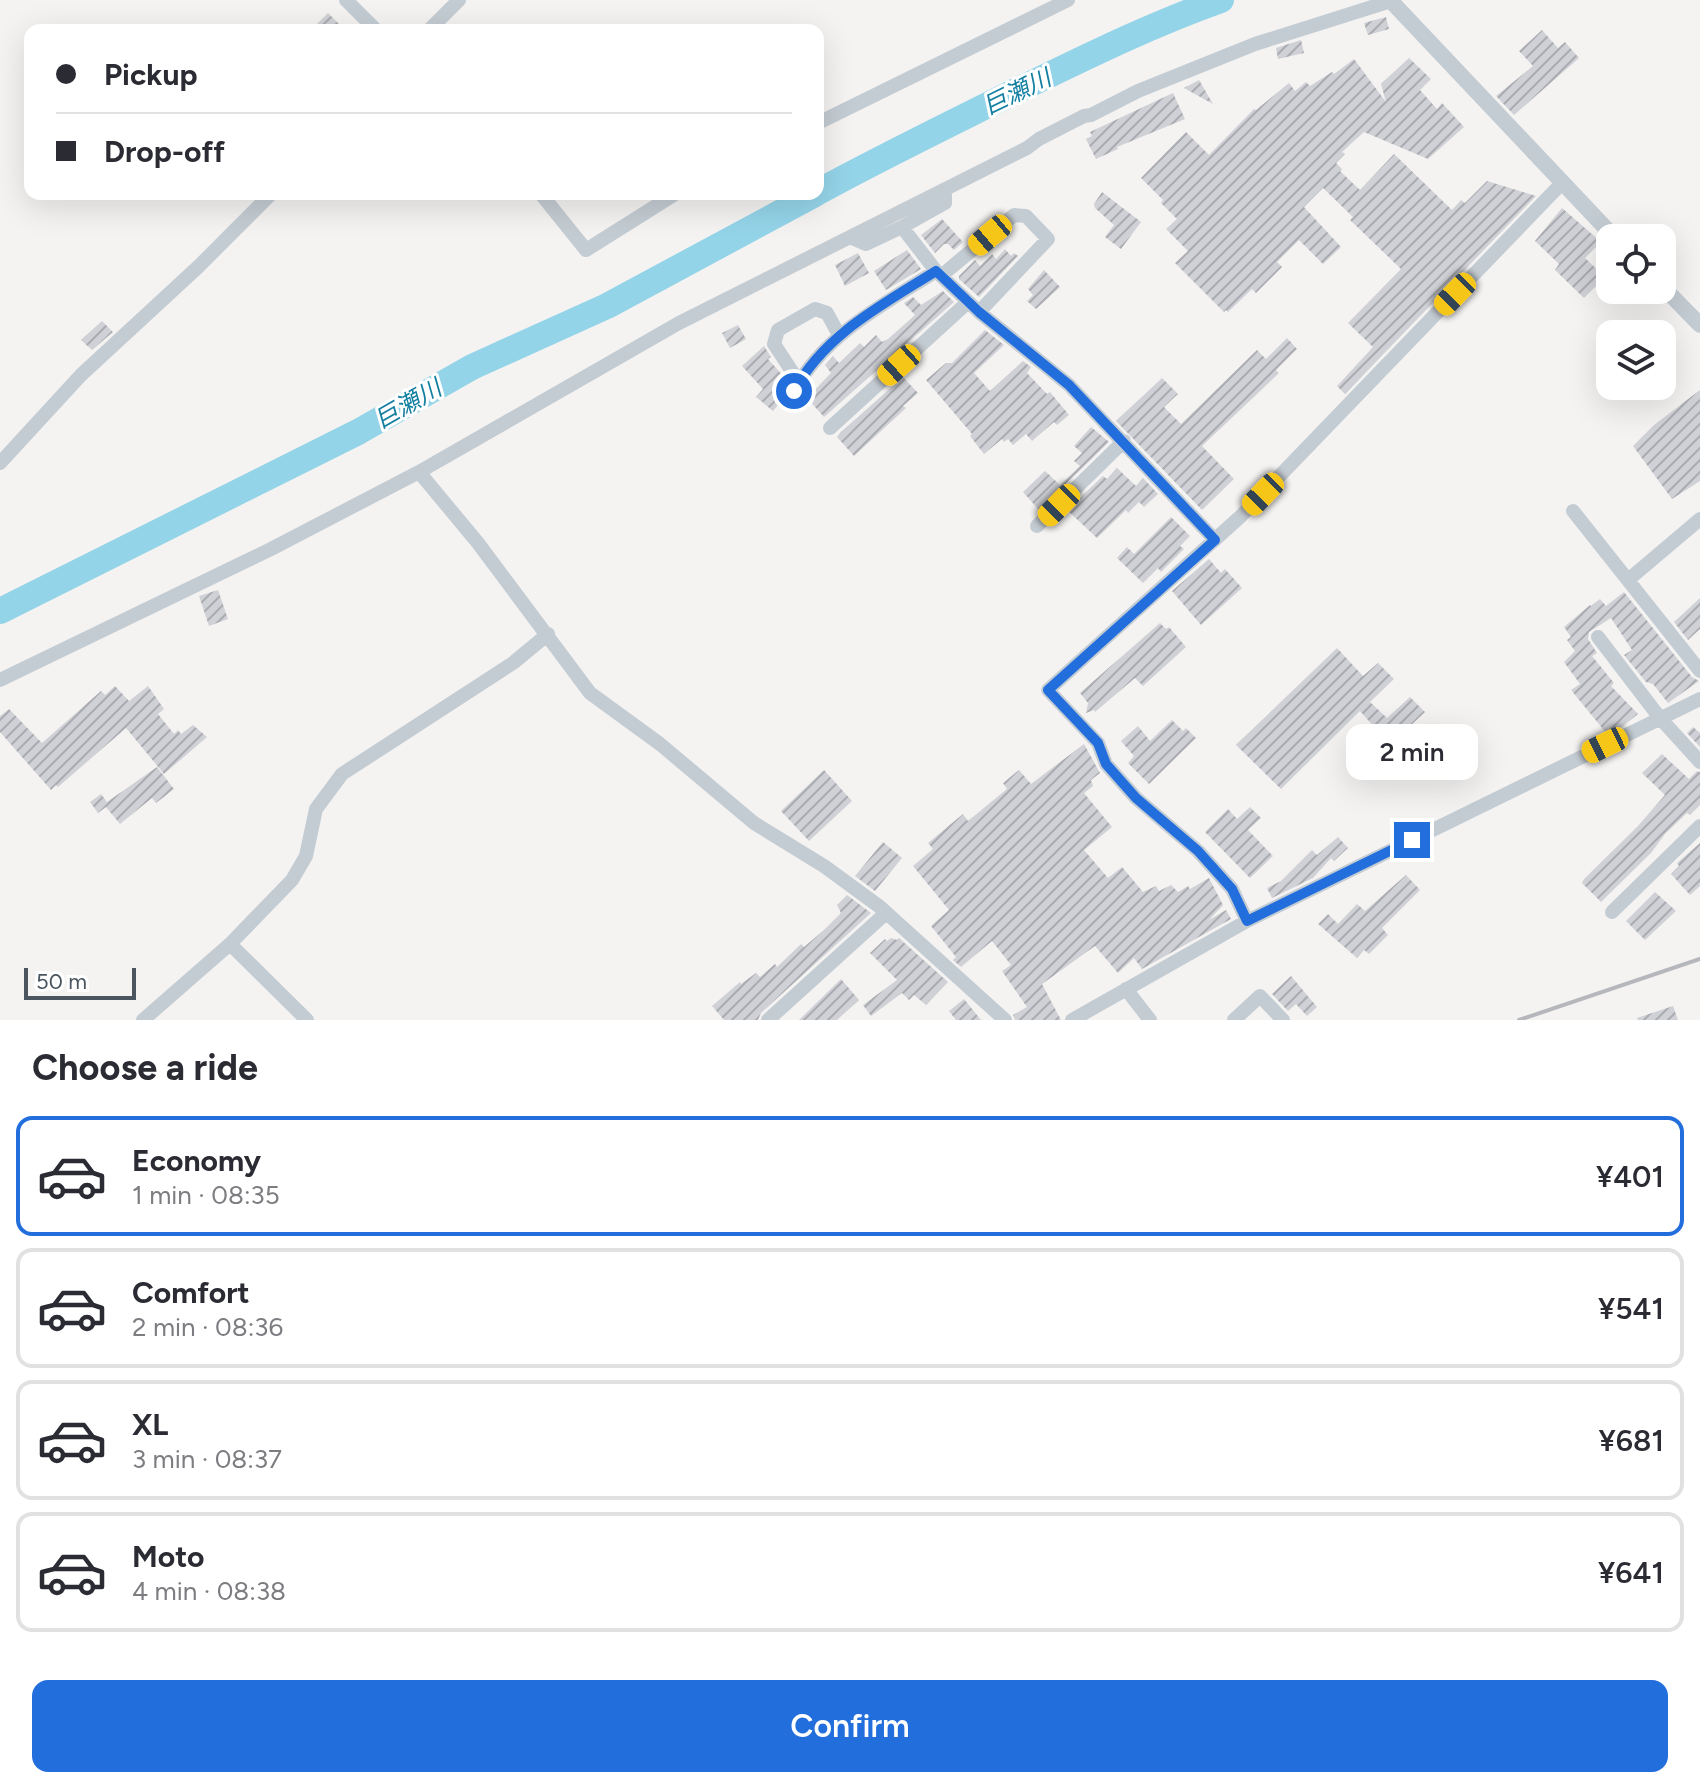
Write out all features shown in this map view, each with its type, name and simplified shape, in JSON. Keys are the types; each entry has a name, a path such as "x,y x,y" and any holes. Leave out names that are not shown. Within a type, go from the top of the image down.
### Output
{"street":[{"path":"346,0 370,24"},
{"path":"435,24 459,0"},
{"path":"824,120 1068,0"},
{"path":"0,680 271,549 419,472 517,413 679,323 813,258 1039,139 1138,91 1255,44 1392,0 1602,224"},
{"path":"1247,921 1232,889 1198,851 1136,798 1106,764 1098,743 1048,690 1241,516 1562,183"},
{"path":"850,237 866,244 902,227 945,203 945,190"},
{"path":"0,463 81,375 265,200"},
{"path":"546,200 586,250 665,200"},
{"path":"830,428 974,307 1048,239 1026,216 1014,215 939,274 839,335 797,386 774,344 778,330 815,309 827,313 839,335"},
{"path":"902,227 939,274 1069,385 1215,540"},
{"path":"1676,300 1700,325"},
{"path":"1037,526 1124,441"},
{"path":"419,472 548,634 590,693 660,744 754,823 824,866 886,913 1005,1020"},
{"path":"1573,511 1700,671"},
{"path":"1628,580 1700,519"},
{"path":"143,1020 230,944 292,880 306,856 316,809 342,774 513,663 548,634"},
{"path":"1598,637 1660,718 1700,762"},
{"path":"1072,1020 1247,921 1700,699"},
{"path":"1612,912 1700,826"},
{"path":"768,1020 886,913"},
{"path":"230,944 307,1020"},
{"path":"1126,989 1150,1020"},
{"path":"1234,1020 1260,996 1283,1020"}],"building":[{"path":"328,13 339,24 317,24"},
{"path":"1386,17 1389,29 1368,35 1364,23"},
{"path":"1542,30 1558,48 1565,42 1579,58 1514,115 1496,96 1533,66 1519,51"},
{"path":"1301,40 1304,53 1278,59 1276,48"},
{"path":"1409,58 1431,79 1420,90 1437,109 1442,103 1464,127 1428,159 1364,132 1342,152 1345,154 1336,163 1342,169 1340,171 1360,190 1394,154 1452,210 1461,200 1465,203 1487,181 1536,196 1345,394 1337,386 1373,347 1348,323 1401,269 1350,220 1353,217 1323,188 1304,207 1341,247 1323,264 1299,240 1277,262 1282,267 1256,293 1252,289 1228,312 1224,312 1175,263 1188,251 1166,229 1177,219 1141,178 1186,132 1209,155 1254,109 1289,83 1295,91 1306,82 1310,86 1354,59 1386,102 1381,84"},
{"path":"1199,80 1213,104 1184,88"},
{"path":"1173,93 1185,119 1096,159 1086,139 1092,136 1090,132"},
{"path":"1102,192 1141,222 1121,249 1105,237 1114,225 1095,208 1094,204"},
{"path":"1562,208 1596,238 1596,247 1585,258 1596,268 1596,286 1584,298 1555,270 1559,264 1535,241"},
{"path":"942,219 963,242 954,250 944,244 935,253 921,235"},
{"path":"1005,249 1011,256 1014,253 1018,256 979,297 959,279 975,260 980,266 992,254 996,259"},
{"path":"907,250 921,269 886,290 874,271"},
{"path":"858,253 869,273 845,286 835,265"},
{"path":"1044,270 1060,287 1036,309 1027,301 1033,295 1028,289"},
{"path":"943,291 954,302 824,417 807,398 831,373 825,365 833,356 839,363 860,343 864,347 876,335 882,342 888,339 915,315 904,303 913,297 921,305"},
{"path":"102,321 113,332 92,350 81,340"},
{"path":"738,325 746,339 730,348 722,333"},
{"path":"985,330 1004,345 974,373 990,391 1023,361 1031,367 1027,373 1047,394 1050,392 1069,415 1057,425 1054,422 1032,441 1026,434 1013,445 1008,439 1004,442 1002,439 984,454 970,436 972,434 926,380 946,363 952,363"},
{"path":"1287,338 1297,349 1276,370 1279,373 1202,446 1234,479 1202,510 1116,421 1162,378 1178,394 1164,407 1181,424 1257,350 1266,359"},
{"path":"764,346 771,357 768,359 785,378 774,389 784,398 773,411 756,397 763,389 742,366"},
{"path":"903,377 918,393 854,456 837,437"},
{"path":"1700,390 1700,481 1672,499 1633,446 1654,425"},
{"path":"1091,427 1109,442 1039,510 1023,492 1045,471 1060,485 1080,466 1074,461 1082,453 1074,446"},
{"path":"1117,468 1136,486 1143,478 1158,494 1144,507 1139,502 1128,513 1126,510 1097,538 1067,510 1103,476 1107,479"},
{"path":"1171,517 1190,536 1180,546 1184,549 1161,572 1158,568 1143,583 1117,558 1127,547 1134,554"},
{"path":"1209,559 1221,573 1225,569 1242,588 1201,625 1172,591"},
{"path":"218,590 228,619 209,626 199,596"},
{"path":"1624,592 1692,677 1699,681 1668,703 1624,655 1632,650 1611,618 1589,632 1588,639 1597,653 1592,656 1614,683 1611,686 1638,714 1607,734 1571,690 1580,684 1564,662 1575,651 1567,640 1571,637 1564,627 1600,599 1606,606"},
{"path":"1700,598 1700,629 1688,640 1674,622"},
{"path":"1160,623 1166,629 1169,627 1186,647 1143,686 1135,678 1095,712 1086,713 1088,703 1080,693"},
{"path":"1337,648 1363,676 1378,663 1394,679 1370,702 1387,718 1410,697 1425,712 1371,763 1356,748 1376,729 1360,711 1281,789 1236,745"},
{"path":"115,686 129,701 148,686 164,709 158,714 174,734 178,730 181,734 193,725 207,737 164,774 126,728 51,790 0,732 0,716 9,709 42,743 101,691 105,695"},
{"path":"1172,720 1196,738 1149,784 1128,763 1134,756 1121,741 1138,726 1150,741"},
{"path":"1693,727 1700,733 1700,747 1687,733"},
{"path":"1084,744 1100,773 1091,780 1093,786 1084,793 1112,827 1084,850 1108,878 1122,867 1143,892 1156,886 1159,891 1171,885 1178,892 1209,878 1223,905 1209,920 1226,910 1231,919 1142,969 1134,958 1118,973 1095,946 1042,984 1061,1020 1015,1020 1013,1015 1027,1007 1002,971 1011,965 992,941 961,967 953,960 956,957 931,926 949,910 913,866 933,849 928,843 963,814 968,821 1007,789 1003,783 1019,770 1031,784"},
{"path":"1662,754 1689,779 1697,771 1700,772 1700,805 1665,834 1651,853 1601,902 1582,883 1665,795 1642,773"},
{"path":"157,767 174,789 156,803 152,798 120,824 106,807 98,813 90,802 101,794 107,802"},
{"path":"824,770 852,801 809,841 781,811"},
{"path":"1250,807 1261,818 1248,830 1273,856 1250,878 1205,832 1228,809 1237,819"},
{"path":"1338,837 1348,848 1334,861 1331,858 1313,878 1272,898 1267,888 1281,881 1312,850 1317,855"},
{"path":"883,842 902,858 875,891 855,876"},
{"path":"1700,843 1700,886 1690,895 1671,874 1679,866 1677,863"},
{"path":"1406,875 1420,890 1382,928 1388,935 1369,954 1364,950 1357,958 1318,924 1328,914 1338,924 1357,904 1365,911"},
{"path":"1655,892 1676,911 1645,940 1626,921"},
{"path":"847,895 871,913 761,1013 758,1020 724,1020 712,1006 740,982 756,973 760,977 775,964 777,967 801,944 804,947 841,913 837,905"},
{"path":"899,938 948,982 926,1005 914,995 909,1000 902,993 871,1016 863,1005 897,980 870,953 885,939"},
{"path":"1291,976 1317,1007 1307,1016 1296,1004 1288,1011 1272,994"},
{"path":"841,979 859,1000 837,1020 799,1020"},
{"path":"964,999 981,1020 956,1020 949,1011"},
{"path":"1673,1006 1678,1020 1637,1018"}],"waterway":[{"name":"巨瀬川","path":"824,189 1091,55 1221,0"},
{"name":"巨瀬川","path":"0,611 358,432 472,367 607,306 804,200"}],"railway":[{"path":"1519,1020 1700,959"}],"route":[{"path":"794,391 805,372 845,329 936,271 979,312 1069,385 1215,540 1048,690 1098,743 1106,764 1136,798 1198,851 1232,889 1247,921 1412,840"}]}
